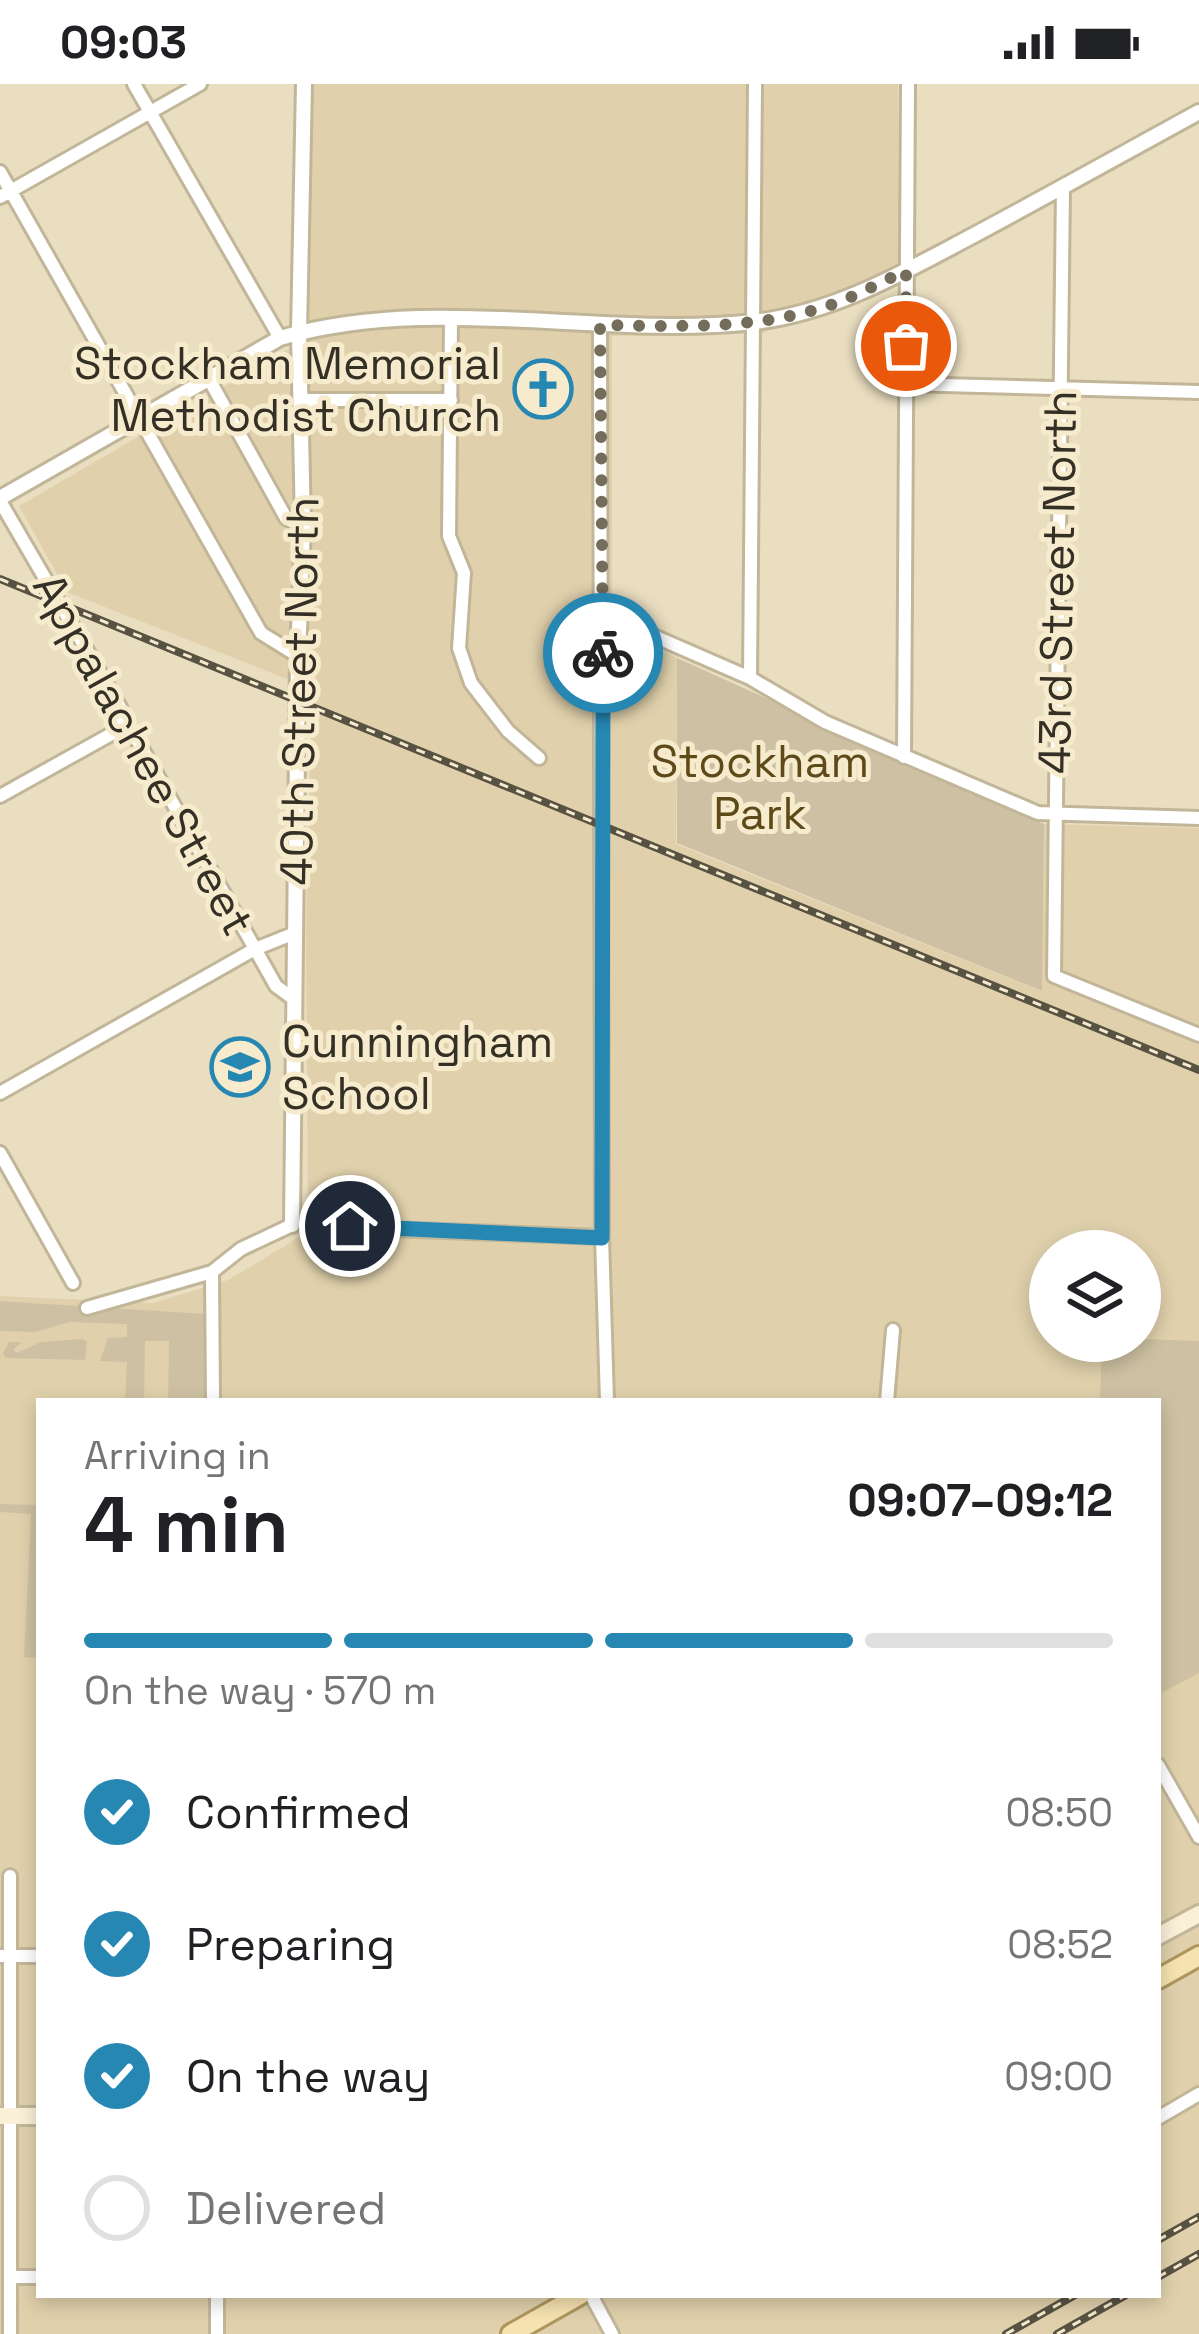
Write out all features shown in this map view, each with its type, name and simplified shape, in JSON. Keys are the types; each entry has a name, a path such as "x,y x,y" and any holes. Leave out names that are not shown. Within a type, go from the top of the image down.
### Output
{"main road":[{"path":"1161,1934 1199,1913"},
{"path":"1161,1977 1199,1956"},
{"path":"511,2334 575,2298"}],"street":[{"path":"134,84 280,338"},
{"path":"5,194 200,84"},
{"name":"40th Street North","path":"301,1226 295,1000 304,84"},
{"path":"750,678 755,84"},
{"path":"904,757 908,84"},
{"path":"0,500 280,338 299,333 354,324 452,320 600,325 752,322 826,307 906,271 1199,112"},
{"path":"0,172 5,194 261,633 298,656"},
{"name":"43rd Street North","path":"1063,187 1054,976 1199,1034"},
{"path":"452,320 449,536 464,573 459,648 471,683 508,730 539,758"},
{"path":"600,325 602,1238 607,1398"},
{"path":"209,379 286,518 303,526"},
{"path":"906,384 1199,392"},
{"path":"302,400 451,400"},
{"name":"Appalachee Street","path":"0,500 121,710 124,728 136,738 276,986 295,1000"},
{"path":"604,614 750,678 825,722 1038,813 1199,818"},
{"path":"0,796 124,728"},
{"path":"0,1093 255,949 296,933"},
{"path":"0,1153 73,1283"},
{"path":"87,1308 212,1272 241,1249 301,1226 602,1238"},
{"path":"212,1272 213,1398"},
{"path":"887,1398 893,1330"},
{"path":"1161,1770 1199,1837"},
{"path":"10,1876 5,1956 10,2334"},
{"path":"5,1956 36,1956"},
{"path":"1161,2116 1199,2094"},
{"path":"12,2277 36,2277"},
{"path":"217,2298 217,2334"},
{"path":"593,2298 612,2334"}],"shaded area":[{"path":"313,84 898,84 899,265 764,333 612,336 612,628 677,658 676,844 1041,991 1044,824 1199,828 1199,2334 0,2334 0,1296 153,1303 228,1280 308,1232 306,930 312,689 67,592 19,506 308,338"}],"green space":[{"name":"Stockham Park","path":"677,658 1044,824 1042,991 677,843"},
{"path":"0,1301 206,1314 206,1398 168,1398 169,1341 145,1341 144,1398 125,1398 127,1362 100,1361 108,1338 127,1337 127,1324 69,1322 36,1332 0,1331"},
{"path":"1161,1340 1199,1341 1199,1673 1161,1693 1161,1398 1100,1398 1101,1362 1161,1362"},
{"path":"9,1342 22,1342 14,1349 16,1353 41,1342 87,1342 85,1360 6,1358 3,1353"},
{"path":"0,1504 36,1505 36,1658 24,1657 31,1514 0,1512"}],"railway":[{"path":"0,579 1199,1070"},
{"path":"1161,2238 1199,2217"},
{"path":"1161,2275 1199,2254"},
{"path":"1006,2334 1070,2298"},
{"path":"1057,2334 1121,2298"}],"way so far":[{"path":"603,653 600,325 752,322 794,316 906,271 906,346"}],"place":[{"name":"Stockham Memorial Methodist Church","path":"543,389"},
{"name":"Cunningham School","path":"240,1067"}],"route":[{"path":"350,1226 602,1238 603,653"}]}
